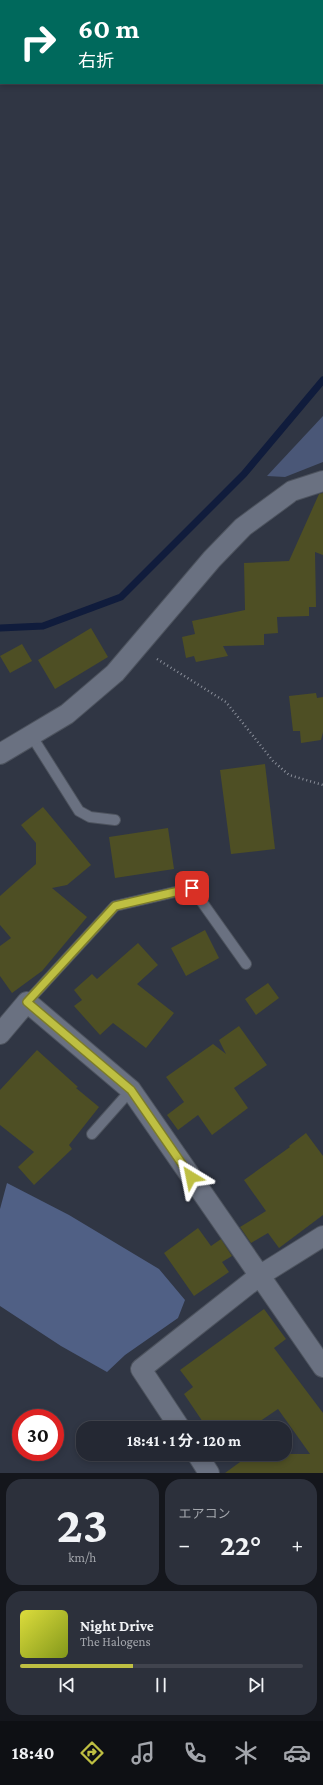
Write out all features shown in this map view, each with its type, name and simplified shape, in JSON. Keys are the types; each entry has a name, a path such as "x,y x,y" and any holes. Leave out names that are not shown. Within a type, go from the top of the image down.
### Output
{"street":[{"path":"0,754 73,709 115,672 212,559 243,527 292,491 323,481"},
{"path":"0,1034 27,1002 131,1090 323,1367"},
{"path":"175,1421 141,1369 259,1276 323,1236"},
{"path":"201,1461 209,1473"}],"lane":[{"path":"31,735 79,811 90,817 115,820"},
{"path":"27,1002 115,906 192,888 246,964"},
{"path":"92,1134 131,1090"}],"path":[{"path":"137,646 226,702 273,761 289,775 323,785"}],"shaded area":[{"path":"323,416 323,462 285,477 267,476"},
{"path":"7,1183 69,1215 159,1269 185,1300 178,1318 125,1355 107,1372 61,1346 0,1306 0,1209"}],"building":[{"path":"323,493 323,555 315,552 316,607 309,607 309,616 277,617 278,633 264,634 264,645 223,646 228,656 196,662 194,656 186,658 182,637 195,634 192,621 245,610 244,563 289,561 319,494"},
{"path":"91,628 108,657 55,689 38,660"},
{"path":"22,644 32,661 10,673 0,656"},
{"path":"316,693 317,698 323,697 323,732 321,740 301,743 300,731 293,731 289,696"},
{"path":"265,764 275,849 231,854 220,770"},
{"path":"43,807 91,865 67,885 52,888 87,917 42,971 12,993 0,976 0,946 11,938 0,925 0,896 36,864 36,843 21,825"},
{"path":"168,828 174,869 115,878 109,837"},
{"path":"205,930 219,958 186,976 171,948"},
{"path":"138,943 158,965 137,984 174,1013 146,1048 113,1023 100,1035 74,1006 82,1000 74,990 92,974 97,979"},
{"path":"268,983 279,998 256,1015 245,999"},
{"path":"239,1026 267,1065 234,1088 248,1108 212,1135 198,1115 178,1130 167,1115 184,1102 166,1077 213,1044 226,1054 219,1040"},
{"path":"37,1050 78,1087 76,1088 99,1107 69,1145 72,1149 34,1185 18,1167 34,1152 0,1125 0,1090"},
{"path":"306,1133 323,1156 323,1215 279,1248 268,1233 251,1243 240,1227 266,1211 244,1180 290,1147 289,1146"},
{"path":"198,1228 211,1246 221,1239 232,1256 222,1262 229,1272 194,1296 164,1253"},
{"path":"264,1309 286,1339 274,1348 323,1413 323,1473 225,1473 241,1461 292,1461 292,1454 310,1454 292,1429 292,1421 287,1421 278,1409 260,1421 202,1421 184,1394 193,1387 180,1370"}],"waterway":[{"path":"0,628 43,626 121,597 244,474 323,380"}],"route":[{"path":"191,1177 131,1090 27,1002 115,906 192,888"}]}
